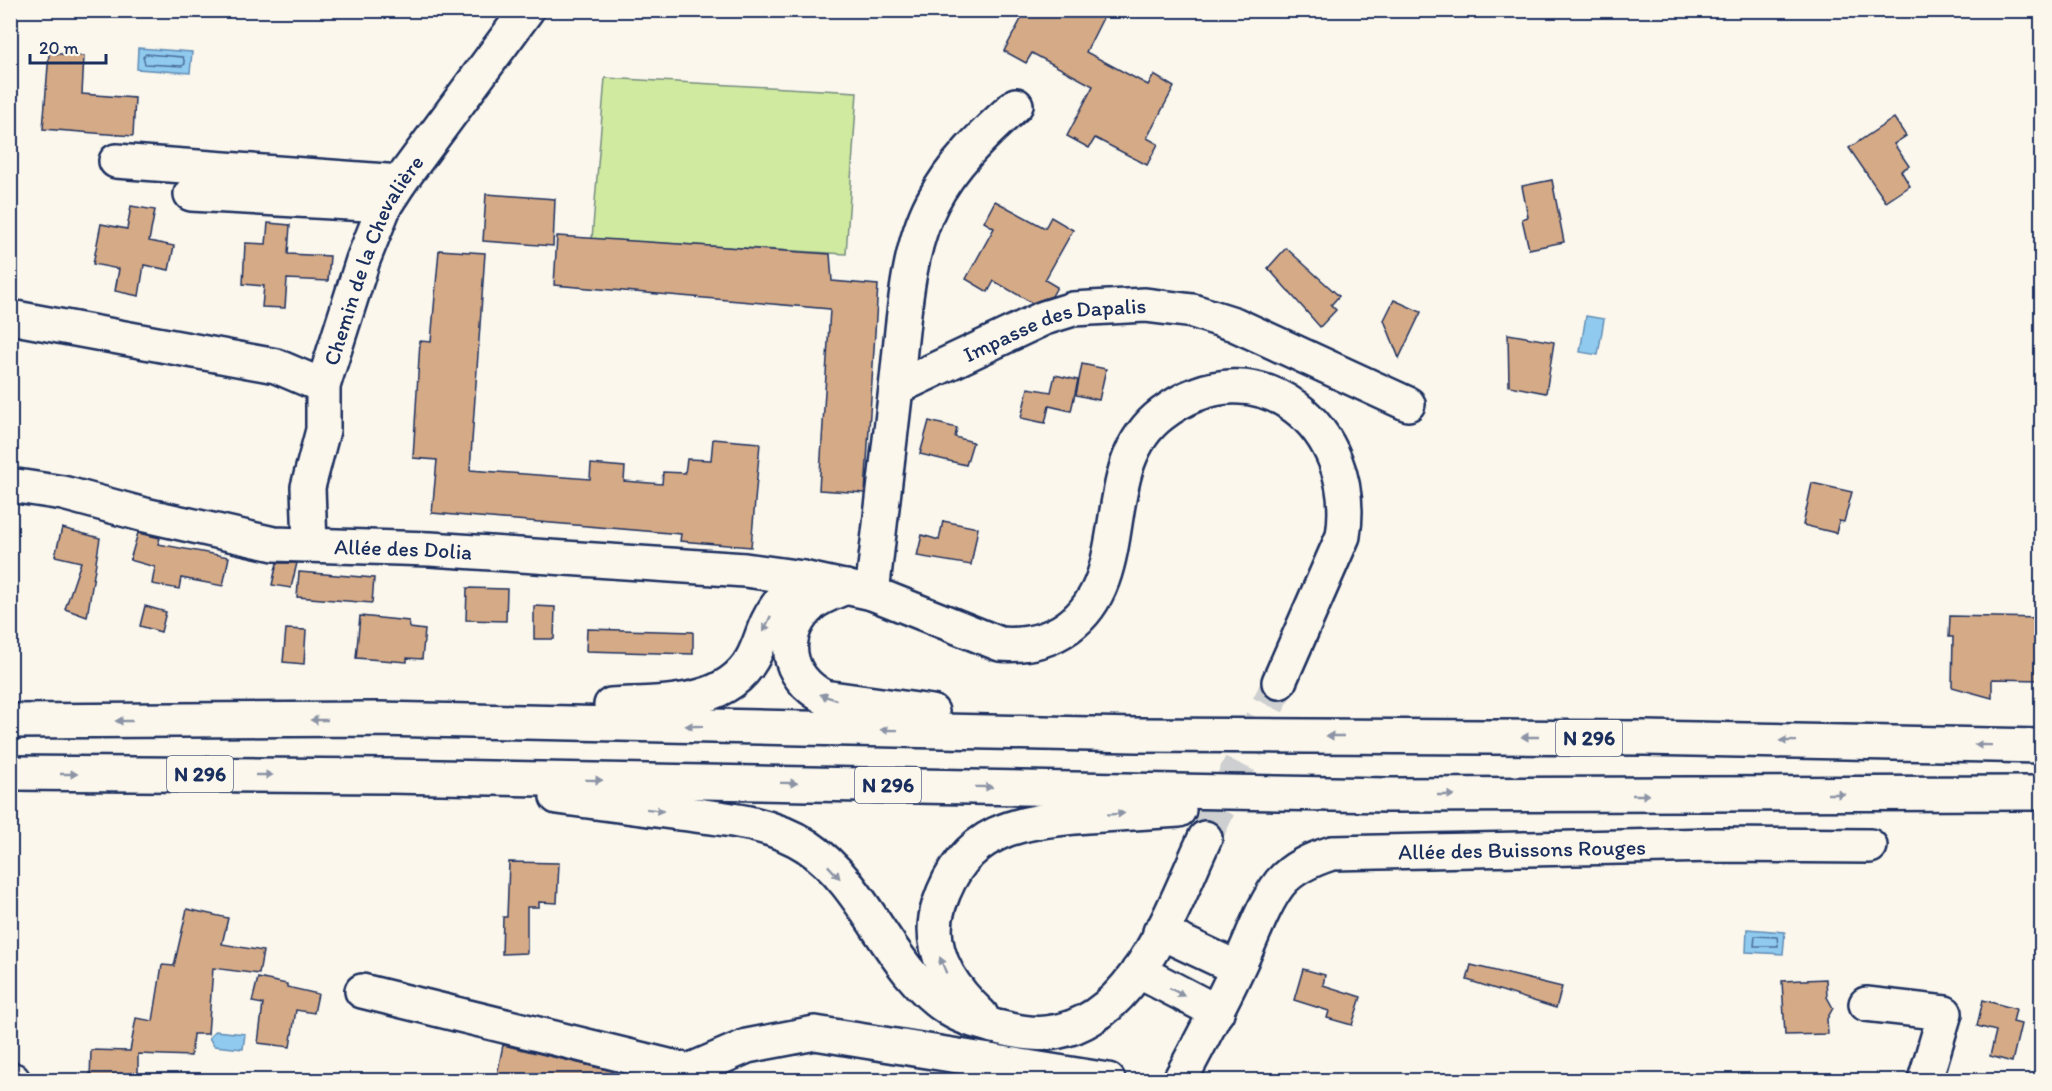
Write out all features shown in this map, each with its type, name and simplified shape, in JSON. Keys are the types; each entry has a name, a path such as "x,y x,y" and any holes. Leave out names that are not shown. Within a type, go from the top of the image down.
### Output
{"main road":[{"name":"Chemin de la Chevalière","path":"310,545 308,486 322,430 323,386 363,260 393,194 527,10"},
{"path":"1016,105 982,136 949,175 932,204 920,232 907,294 896,388 859,590 813,604 801,618 793,636 791,659 798,677 809,688 824,697 841,701 1136,735"},
{"path":"116,161 393,194"},
{"path":"191,194 393,194"},
{"name":"Impasse des Dapalis","path":"896,388 1044,318 1073,309 1146,305 1192,311 1234,324 1408,404"},
{"path":"10,317 276,366 323,386"},
{"name":"Allée des Dolia","path":"10,485 63,493 145,515 274,544 430,549 745,570 802,578 859,590 1000,644 1019,646 1057,635 1078,620 1097,594 1109,562 1121,482 1141,439 1159,416 1185,397 1219,387 1245,386 1269,392 1291,404 1316,427 1335,456 1343,481 1346,513 1343,536 1279,682"},
{"path":"377,719 640,704 702,696 724,689 741,675 753,657 774,610 802,578"},
{"name":"N 296","path":"10,721 377,719 1136,735 1632,738 2042,746"},
{"name":"N 296","path":"10,773 389,776 1387,795 2042,793"},
{"path":"389,776 707,816 764,826 785,834 808,847 841,878 901,962 936,999 968,1018 1025,1034 1048,1034 1073,1028 1097,1017 1119,996 1138,971 1160,932 1205,838"},
{"name":"N 296","path":"993,1026 967,1002 949,979 940,958 935,936 936,914 954,871 968,853 988,837 1012,826 1058,819 1387,795"},
{"name":"Allée des Buissons Rouges","path":"1180,1080 1281,882 1294,870 1314,859 1332,853 1715,844 1870,846"},
{"path":"1160,932 1237,968"},
{"path":"1138,971 1216,1012"},
{"path":"362,991 689,1071 747,1046 815,1033 1108,1080"},
{"path":"1866,1004 1945,1013 1925,1080"}],"green space":[{"path":"605,78 857,92 846,254 592,239"}],"water":[{"path":"138,48 192,52 190,73 137,69"},
{"path":"1586,316 1604,319 1598,355 1580,352"},
{"path":"1747,929 1785,932 1783,954 1746,952"},
{"path":"215,1031 245,1034 243,1049 214,1046 209,1038"}],"building":[{"path":"1026,10 1107,10 1086,52 1148,85 1154,75 1174,87 1147,138 1158,144 1147,165 1095,138 1089,148 1067,136 1093,86 1032,53 1026,63 1004,51"},
{"path":"49,53 84,56 82,94 135,98 133,136 43,129"},
{"path":"1894,118 1906,136 1894,144 1909,166 1901,171 1910,186 1886,202 1849,148"},
{"path":"1552,180 1564,242 1529,249 1522,219 1528,217 1522,186"},
{"path":"486,194 555,199 553,246 483,241"},
{"path":"995,201 1045,228 1051,217 1073,230 1045,280 1057,287 1052,296 1032,303 994,281 988,292 966,279 994,228 984,222"},
{"path":"131,206 155,210 149,241 174,246 169,270 144,265 139,296 115,291 119,269 93,264 101,224 127,229"},
{"path":"268,223 290,225 288,254 330,256 328,281 287,279 285,308 262,307 264,286 243,284 245,243 266,244"},
{"path":"557,236 830,254 832,281 878,285 865,493 819,490 830,309 554,285"},
{"path":"1286,248 1339,296 1331,305 1336,310 1320,327 1268,268"},
{"path":"439,250 485,253 470,470 590,479 591,464 625,467 624,481 662,484 663,472 685,473 687,459 711,460 713,439 760,443 751,547 680,541 681,534 432,513 437,460 413,458 420,341 431,342"},
{"path":"1394,300 1421,312 1399,358 1384,320"},
{"path":"1508,334 1554,342 1546,393 1509,386"},
{"path":"1082,364 1106,369 1099,400 1076,395"},
{"path":"1055,375 1078,380 1071,411 1049,406 1045,423 1021,418 1028,388 1051,392"},
{"path":"929,421 957,428 955,437 973,442 966,465 920,454"},
{"path":"1812,483 1852,492 1844,522 1839,521 1836,533 1803,525"},
{"path":"943,521 978,528 971,565 917,556 922,535 939,540"},
{"path":"62,528 100,538 87,617 65,609 81,562 55,556"},
{"path":"138,533 160,538 158,544 229,557 223,586 181,578 179,589 152,584 155,567 130,560"},
{"path":"277,563 297,563 291,588 272,585"},
{"path":"299,572 374,578 372,603 297,597"},
{"path":"467,588 507,589 506,621 466,620"},
{"path":"145,606 166,612 161,632 140,626"},
{"path":"534,606 555,607 554,639 534,639"},
{"path":"360,616 409,621 410,628 425,630 422,659 407,658 407,662 356,658"},
{"path":"1950,616 2042,618 2042,680 1992,679 1992,698 1952,687 1953,637 1949,637"},
{"path":"286,629 306,630 304,664 283,662"},
{"path":"587,629 693,632 693,654 586,651"},
{"path":"509,862 559,863 557,903 539,902 539,907 527,907 527,953 502,954 503,917 507,917"},
{"path":"187,909 228,918 222,944 263,951 259,974 213,968 208,1034 193,1034 191,1056 138,1054 138,1079 90,1079 91,1050 130,1051 136,1018 153,1021 162,965 174,966"},
{"path":"1471,965 1562,987 1556,1008 1467,980"},
{"path":"1303,969 1325,975 1323,985 1361,997 1352,1025 1327,1018 1329,1011 1294,1000"},
{"path":"258,978 318,994 314,1013 296,1010 290,1047 258,1043 263,1004 252,1002"},
{"path":"1826,979 1827,997 1833,1008 1827,1019 1828,1034 1785,1035 1782,981"},
{"path":"1983,1000 2016,1009 2013,1022 2021,1024 2012,1062 1990,1056 1996,1031 1977,1026"},
{"path":"503,1045 612,1071 610,1080 496,1080"}],"tunnel":[{"path":"1205,838 1279,682"}]}
